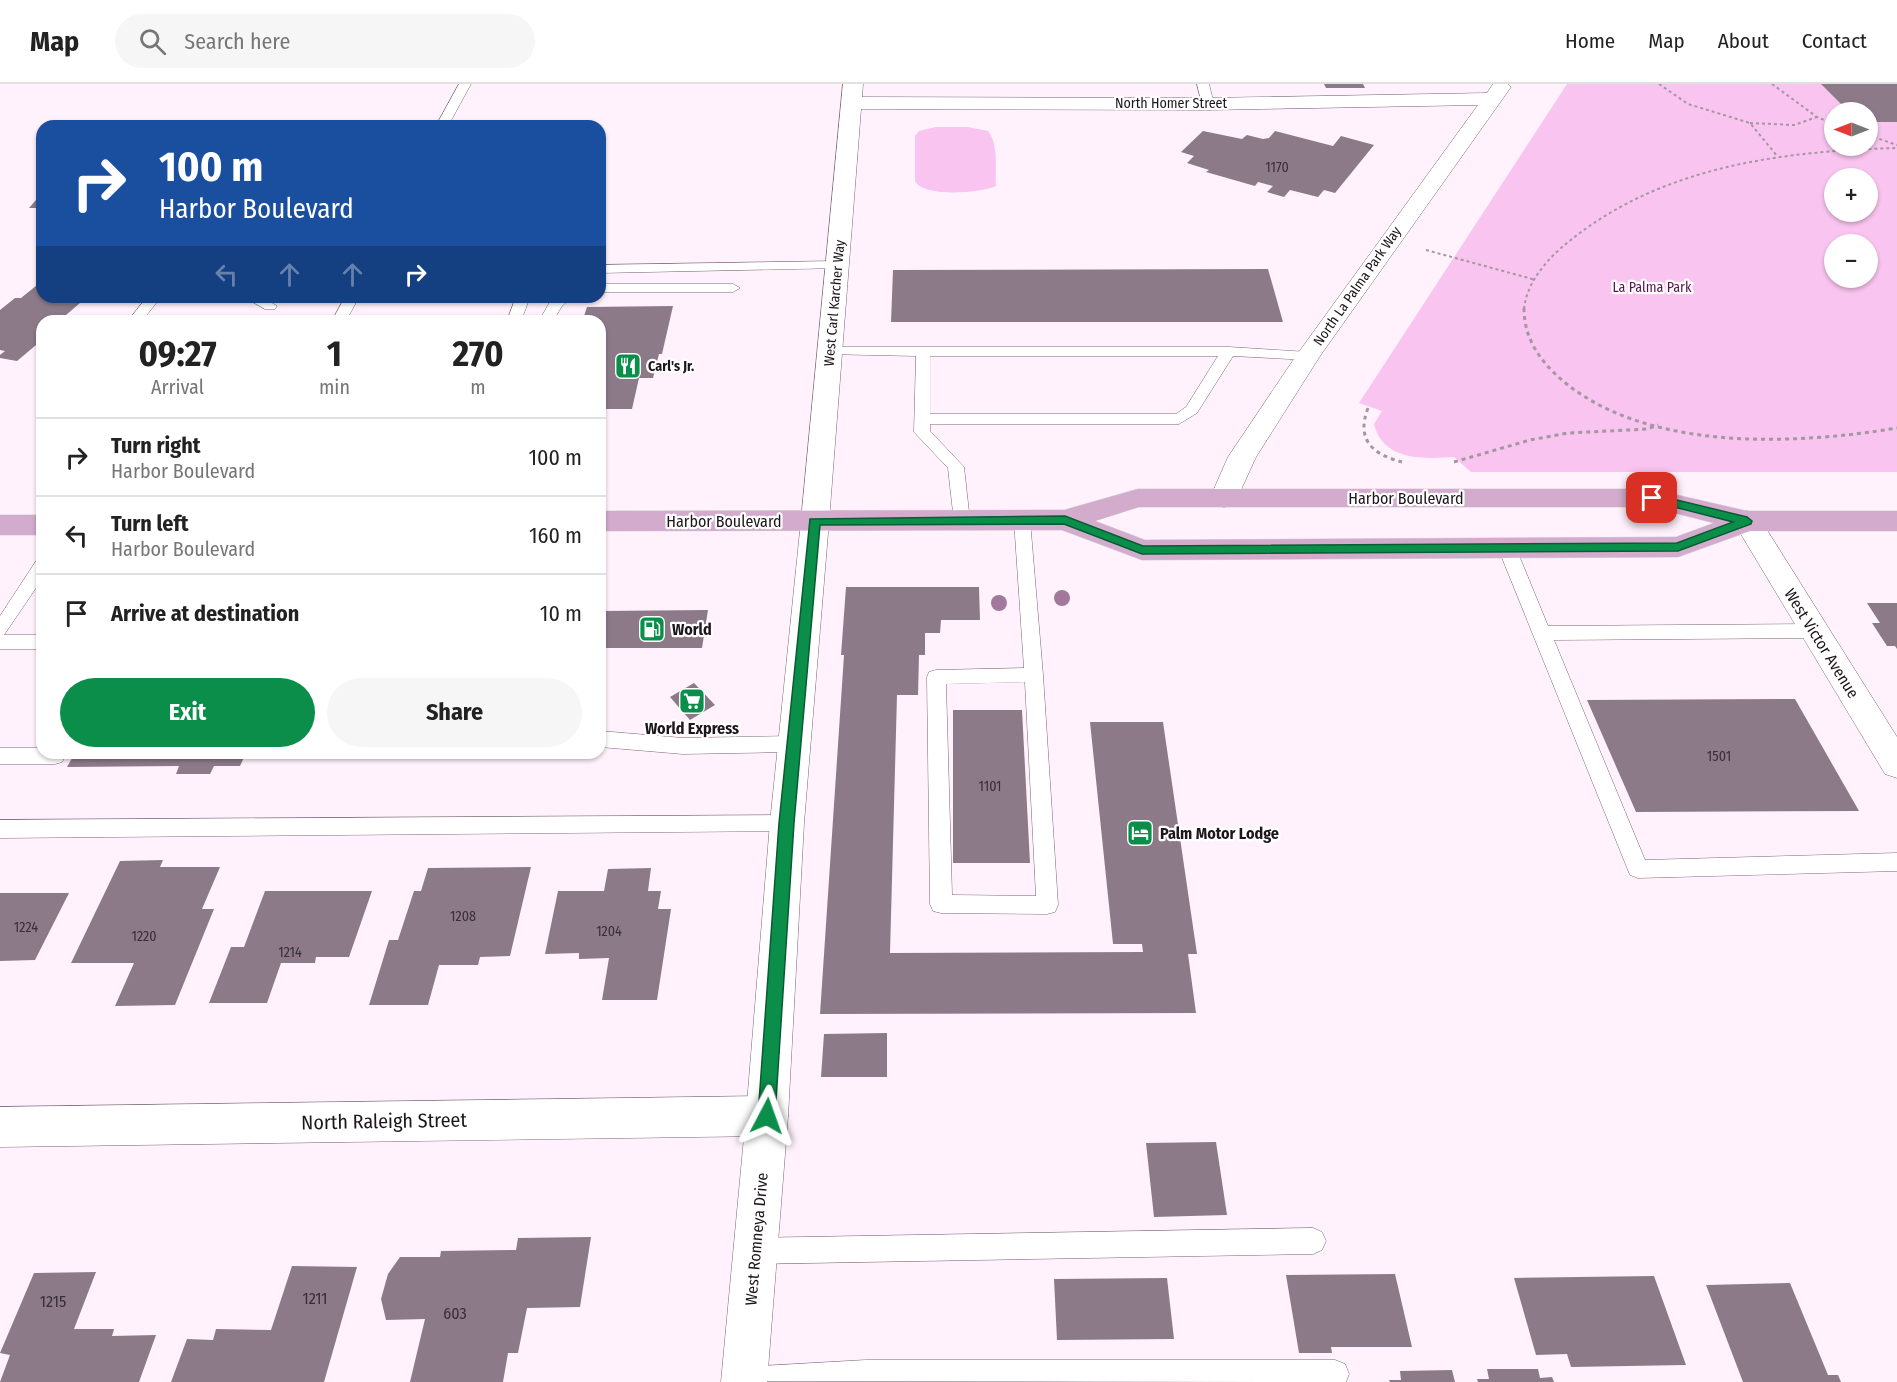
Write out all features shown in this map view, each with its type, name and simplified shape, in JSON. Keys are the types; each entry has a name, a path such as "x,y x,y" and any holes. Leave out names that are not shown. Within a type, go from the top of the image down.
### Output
{"main road":[{"name":"Harbor Boulevard","path":"606,521 1065,520 1138,498 1652,498 1747,521 1897,521"},
{"name":"Harbor Boulevard","path":"1065,520 1142,550 1678,547 1747,521"},
{"path":"0,525 36,525"}],"street":[{"name":"North Homer Street","path":"852,94 1208,104 1498,92"},
{"name":"North La Palma Park Way","path":"1224,498 1242,457 1308,356 1389,240 1498,92"},
{"name":"West Carl Karcher Way","path":"814,521 852,94"},
{"name":"West Romneya Drive","path":"744,1381 767,1116 786,823 814,521"},
{"name":"West Victor Avenue","path":"1747,521 1897,765"},
{"name":"North Raleigh Street","path":"0,1127 767,1116"}],"lane":[{"path":"445,120 465,84"},
{"path":"1203,84 1208,104"},
{"path":"606,269 837,265"},
{"path":"606,288 733,288"},
{"path":"140,315 149,303"},
{"path":"264,303 270,306"},
{"path":"830,351 1229,351 1308,356"},
{"path":"923,351 922,432 956,467 962,521"},
{"path":"923,419 1179,419 1192,410 1229,351"},
{"path":"1022,520 1034,675 1047,905 941,904 936,677 1034,675"},
{"path":"1507,548 1638,869 1897,862"},
{"path":"0,630 36,575"},
{"path":"1540,633 1814,631"},
{"path":"0,642 36,642"},
{"path":"606,740 683,746 794,744"},
{"path":"0,756 36,756"},
{"path":"0,829 786,823"},
{"path":"755,1251 1313,1241"},
{"path":"744,1381 866,1374 1335,1374"}],"path":[{"path":"1659,84 1688,104 1750,123 1794,125 1817,117"},
{"path":"1772,84 1824,120"},
{"path":"1750,123 1778,158"},
{"path":"1878,139 1897,146"},
{"path":"1897,146 1741,163 1685,178 1602,214 1550,258 1525,299 1525,329 1536,353 1555,376 1575,391 1618,411 1660,425 1705,435 1748,440 1807,439 1897,428"},
{"path":"1389,240 1536,280"},
{"path":"1368,408 1362,421 1366,440 1383,456 1407,462"},
{"path":"1449,462 1549,437 1612,430 1648,429 1660,425"}],"green space":[{"name":"La Palma Park","path":"1567,84 1897,84 1897,472 1471,472 1454,457 1417,457 1395,451 1386,445 1374,424 1382,411 1359,403"},
{"path":"936,127 968,127 988,131 994,143 996,186 978,191 941,192 920,186 915,181 915,136 919,131"}],"building":[{"path":"1324,84 1363,84 1365,88 1326,88"},
{"path":"1821,84 1897,84 1897,122 1878,122 1878,102 1839,102"},
{"path":"1203,131 1242,139 1247,135 1263,139 1269,138 1275,131 1333,146 1341,136 1374,145 1335,193 1324,190 1318,197 1290,190 1284,197 1267,192 1273,186 1258,182 1255,186 1206,172 1209,170 1187,163 1194,156 1181,152"},
{"path":"36,200 36,208 29,208"},
{"path":"1268,269 1283,322 891,322 893,270"},
{"path":"36,286 36,303 80,303 66,315 36,315 36,345 17,361 0,358 5,351 0,350 0,310 15,298 21,298"},
{"name":"Carl's Jr.","path":"673,306 662,354 659,354 653,378 639,378 632,409 606,409 606,315 584,315 587,307"},
{"name":"Palm Motor Lodge","path":"846,587 979,587 980,620 941,620 940,633 925,633 925,655 919,655 918,695 897,695 890,953 1143,952 1142,944 1113,944 1090,722 1163,722 1197,954 1188,954 1196,1013 820,1014 844,655 841,655"},
{"path":"1867,603 1897,603 1897,649 1895,646 1887,646 1872,623 1880,623"},
{"name":"World","path":"708,610 702,648 606,648 606,611"},
{"name":"World Express","path":"694,683 715,705 690,720 670,697"},
{"path":"1795,699 1859,811 1636,812 1587,700"},
{"path":"953,710 1022,710 1030,863 953,863"},
{"path":"72,759 243,759 240,766 214,766 210,774 176,774 179,766 67,767"},
{"path":"163,860 160,867 220,867 202,909 214,909 175,1005 115,1006 134,963 71,963 120,861"},
{"path":"531,867 510,956 480,957 478,965 439,965 428,1005 369,1005 389,940 398,940 414,891 421,891 428,868"},
{"path":"651,868 648,891 661,891 658,909 671,909 657,1000 602,1000 609,958 579,959 579,953 545,954 558,891 604,891 608,869"},
{"path":"265,891 372,891 349,957 316,957 315,963 281,963 267,1003 209,1003 231,947 244,947"},
{"path":"0,893 69,893 35,960 0,961"},
{"path":"887,1033 887,1077 821,1077 824,1034"},
{"path":"1216,1142 1227,1215 1154,1217 1146,1143"},
{"path":"591,1237 580,1307 527,1308 518,1353 508,1353 503,1382 410,1382 425,1319 386,1320 381,1299 388,1274 400,1257 440,1257 441,1251 516,1250 518,1238"},
{"path":"292,1266 357,1267 324,1382 171,1382 187,1339 213,1340 216,1329 271,1330"},
{"path":"96,1272 74,1329 114,1329 112,1336 156,1335 139,1382 0,1382 10,1355 0,1353 34,1273"},
{"path":"1395,1274 1412,1347 1331,1347 1332,1353 1299,1353 1286,1275"},
{"path":"1654,1276 1686,1365 1571,1367 1567,1354 1536,1355 1514,1278"},
{"path":"1167,1278 1174,1339 1057,1340 1054,1279"},
{"path":"1790,1283 1828,1375 1838,1375 1841,1382 1743,1382 1706,1285"},
{"path":"1487,1369 1538,1369 1540,1378 1552,1377 1554,1382 1478,1382 1477,1379 1489,1379"},
{"path":"1452,1370 1455,1382 1390,1382 1389,1380 1401,1380 1400,1371"}],"place":[{"name":"Carl's Jr.","path":"628,366"},
{"name":"World","path":"652,629"},
{"name":"World Express","path":"692,701"},
{"name":"Palm Motor Lodge","path":"1140,833"}],"route":[{"path":"767,1116 786,823 814,521 1065,520 1142,550 1678,547 1747,521 1652,498"}]}
